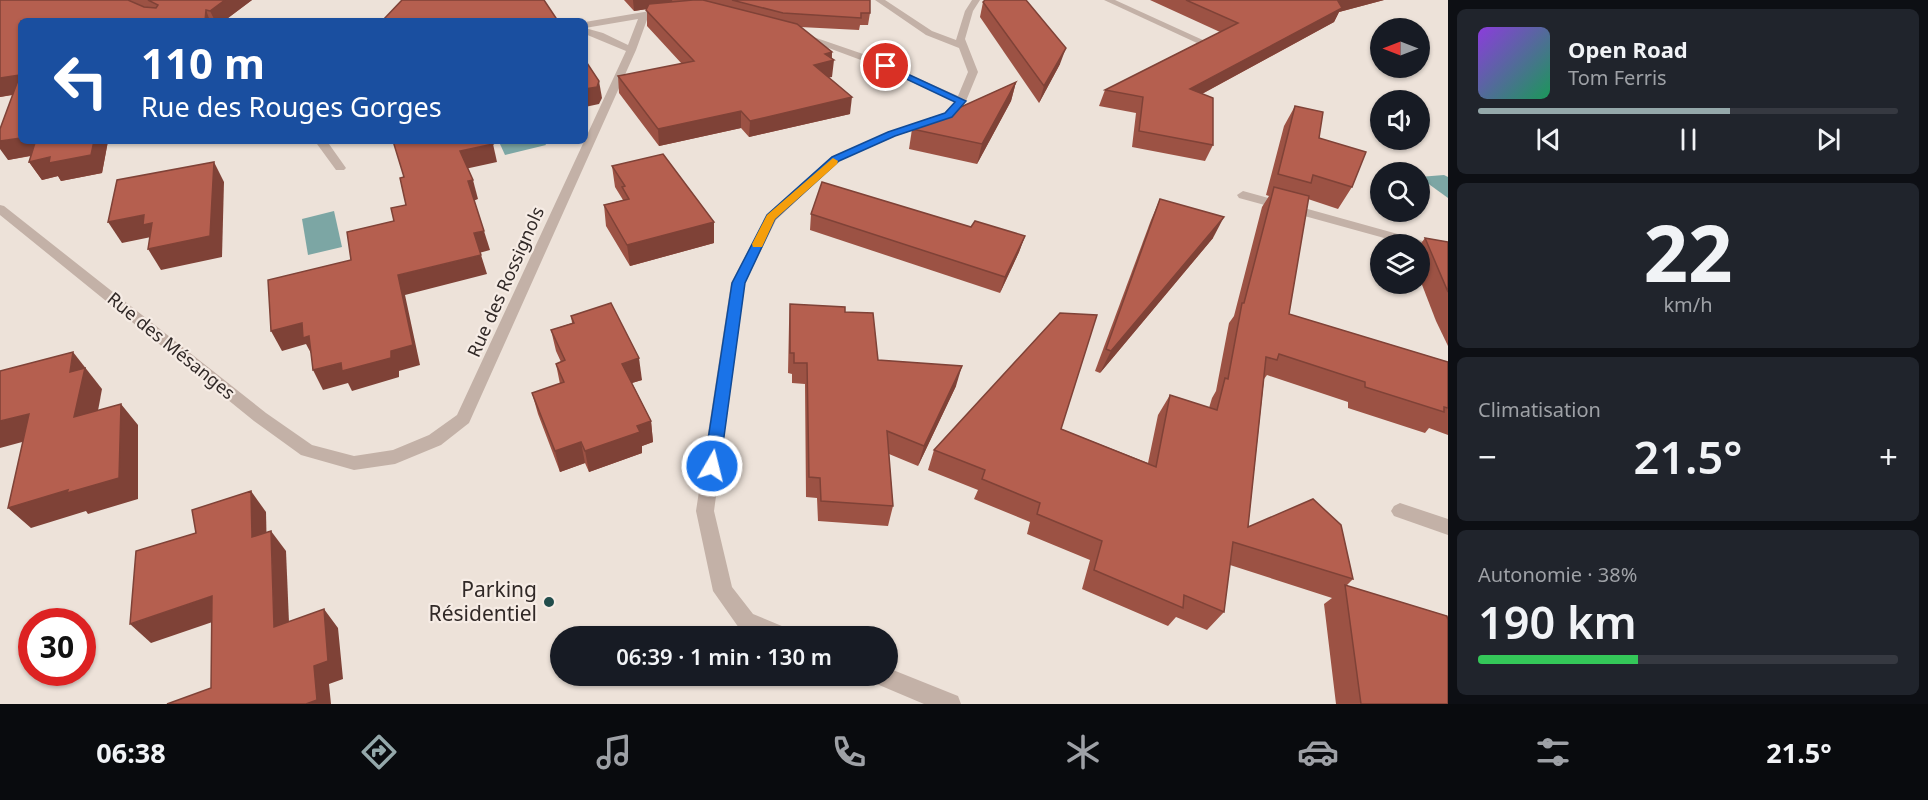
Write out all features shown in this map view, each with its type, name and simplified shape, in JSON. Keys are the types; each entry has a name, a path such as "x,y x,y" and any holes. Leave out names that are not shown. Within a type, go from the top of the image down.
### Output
{"street":[{"path":"879,0 929,33 963,46"},
{"path":"758,626 746,621 723,591 705,511 738,283 771,218 835,159 892,134 948,115 961,101 973,72 960,39 969,11 976,0"},
{"path":"1108,0 1200,41"},
{"path":"588,24 663,12"},
{"name":"Rue des Rossignols","path":"354,464 395,457 435,440 464,419 631,50 644,15"},
{"path":"588,32 631,50"},
{"path":"790,32 832,44 868,58 961,101"},
{"path":"323,144 339,168"},
{"path":"1243,195 1448,252"},
{"name":"Rue des Mésanges","path":"0,209 260,417 307,450 354,464"},
{"path":"1400,511 1448,527"},
{"path":"898,683 950,704"}],"water":[{"path":"500,144 546,145 505,155"},
{"path":"1444,175 1448,177 1448,198 1430,185 1430,176"},
{"path":"334,211 342,247 308,255 302,219"}],"building":[{"path":"0,0 128,0 144,7 156,8 158,5 148,0 225,0 210,11 206,10 205,18 18,18 18,75 0,78"},
{"path":"402,0 544,0 556,18 385,18"},
{"path":"703,0 797,24 832,52 825,54 834,60 814,65 852,97 750,121 741,111 658,129 618,76 694,61 646,10 649,4"},
{"path":"732,0 870,0 870,13 861,13 861,18 783,13"},
{"path":"985,0 1026,0 1066,48 1044,86 983,2"},
{"path":"1186,0 1340,0 1338,1 1342,8 1190,89 1213,98 1213,145 1139,131 1143,97 1105,90 1238,23"},
{"path":"588,64 599,81 597,87 588,88"},
{"path":"18,80 18,138 0,141 0,129"},
{"path":"1016,82 982,144 912,129"},
{"path":"1295,106 1323,112 1319,138 1366,152 1352,187 1313,175 1311,183 1278,174"},
{"path":"35,144 93,144 91,155 49,163 50,157 29,162"},
{"path":"394,144 493,144 460,151 473,180 468,181 484,231 474,233 481,255 398,275 413,345 391,351 391,358 342,371 341,363 313,370 309,336 303,338 302,323 271,331 268,280 351,260 347,232 394,221 391,208 406,205 400,178 404,177"},
{"path":"663,154 714,222 627,245 604,205 629,199 622,187 625,186 612,166"},
{"path":"214,162 210,236 148,249 152,223 143,225 144,215 108,222 117,180"},
{"path":"822,182 971,227 975,221 1025,236 1005,277 811,214"},
{"path":"1274,187 1309,196 1289,314 1448,362 1448,408 1444,407 1444,412 1365,387 1365,382 1279,354 1277,360 1266,357 1248,527 1313,499 1341,525 1353,579 1233,542 1224,612 1184,595 1183,608 1094,570 1102,541 1037,514 1040,503 982,479 985,470 934,450 1060,313 1097,315 1061,429 1156,467 1170,395 1217,410 1225,378 1228,379 1242,303 1244,303"},
{"path":"1160,199 1224,217 1111,351 1106,349"},
{"path":"1430,239 1448,242 1448,292 1430,250"},
{"path":"611,303 639,358 622,364 651,421 637,426 640,432 585,451 581,442 555,451 532,393 564,382 556,364 565,360 551,330 574,323 571,316"},
{"path":"790,304 845,307 845,312 873,313 878,360 962,366 924,446 887,431 893,506 821,501 820,478 809,477 807,363 794,363 794,353 790,353"},
{"path":"73,352 70,372 85,368 74,417 121,404 119,478 8,508 29,414 0,421 0,371"},
{"path":"251,491 252,537 271,531 274,627 324,609 328,661 314,666 317,700 306,704 167,704 211,688 212,596 130,624 136,551 196,533 192,510"},
{"path":"1345,585 1447,616 1448,704 1361,704"}],"slow traffic":[{"path":"758,244 771,218 833,161"}],"place":[{"name":"Parking Résidentiel","path":"549,602"}],"route":[{"path":"712,466 738,283 771,218 835,159 892,134 948,115 961,101 886,66"}]}
